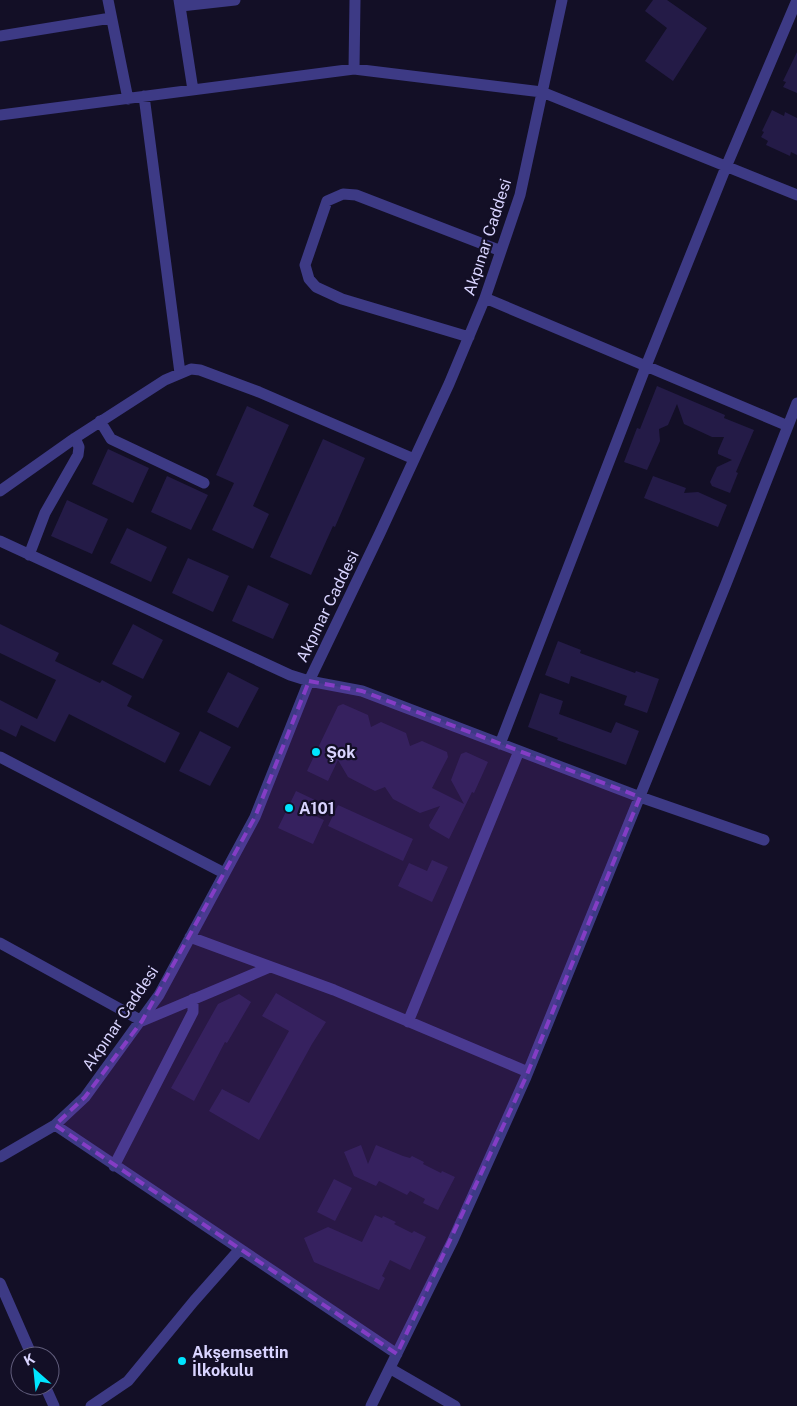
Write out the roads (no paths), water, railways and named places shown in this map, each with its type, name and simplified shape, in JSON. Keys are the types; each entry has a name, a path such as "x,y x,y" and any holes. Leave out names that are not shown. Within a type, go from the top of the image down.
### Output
{"street":[{"path":"108,0 128,98"},
{"path":"193,90 180,3 235,0"},
{"path":"354,69 355,0"},
{"name":"Akpınar Caddesi","path":"0,1157 55,1125 86,1097 159,995 254,817 309,681 414,460 485,298 520,194 562,0"},
{"path":"500,744 646,366 726,167 797,0"},
{"path":"0,36 111,18"},
{"path":"0,114 354,69 542,92 797,195"},
{"path":"144,96 180,372"},
{"path":"469,337 342,299 316,287 309,279 305,265 327,201 343,194 356,195 501,250"},
{"path":"485,298 788,426"},
{"path":"0,491 100,421 165,380 180,372 191,369 209,373 259,392 414,460"},
{"path":"371,1406 453,1240 528,1072 797,403"},
{"path":"100,421 111,439 204,483"},
{"path":"29,555 48,507 78,455 79,447 75,438"},
{"path":"0,542 290,675 309,681 362,691 640,797 764,840"},
{"path":"408,1022 519,752"},
{"path":"0,756 224,873"},
{"path":"190,938 334,990 528,1072"},
{"path":"0,944 142,1021 270,967"},
{"path":"114,1166 193,1012 193,999"},
{"path":"55,1125 398,1354"},
{"path":"91,1406 128,1381 240,1249"},
{"path":"0,1283 28,1346"},
{"path":"390,1369 455,1406"}],"place":[{"name":"Şok","path":"316,752"},
{"name":"A101","path":"289,808"},
{"name":"Akşemsettin İlkokulu","path":"182,1361"}]}
